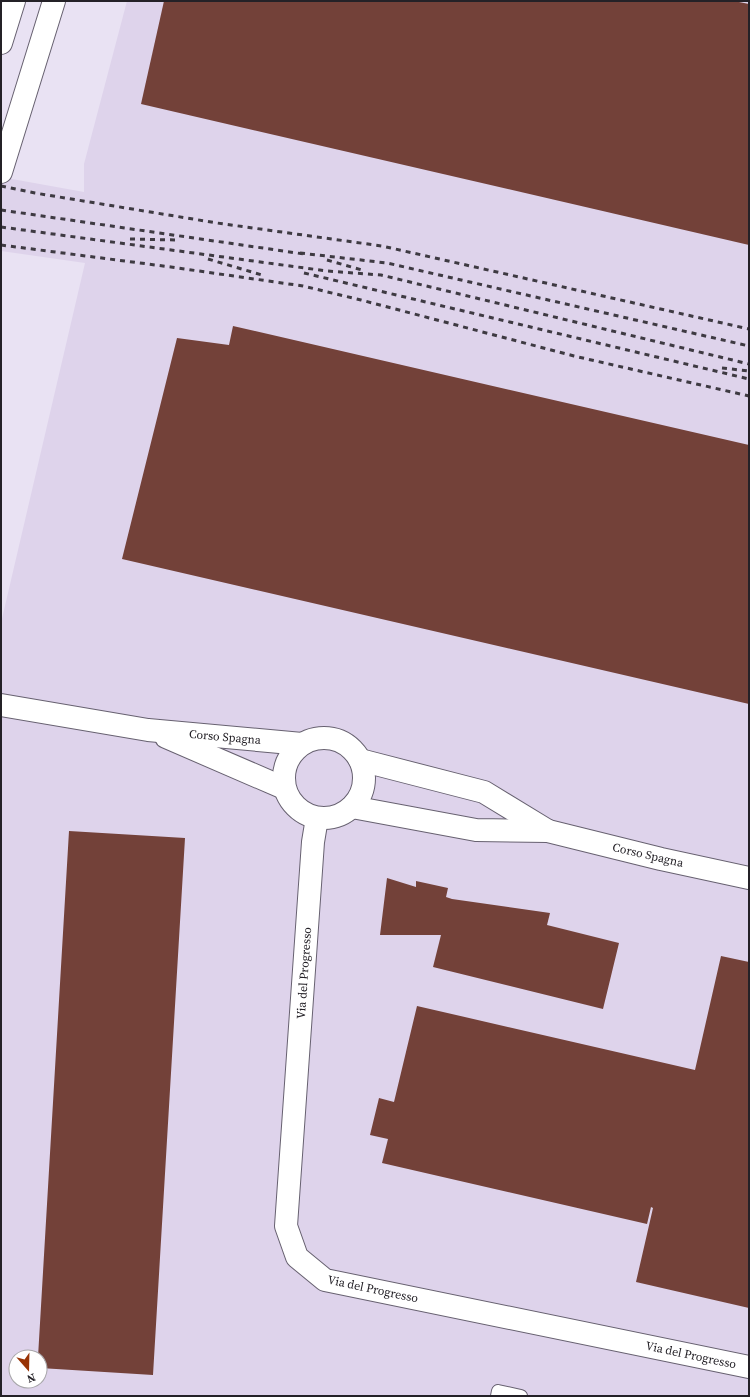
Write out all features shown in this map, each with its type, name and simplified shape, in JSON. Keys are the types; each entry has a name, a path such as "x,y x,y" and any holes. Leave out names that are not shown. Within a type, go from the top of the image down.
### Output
{"main road":[{"path":"1,43 14,1"},
{"path":"1,172 54,1"},
{"name":"Corso Spagna","path":"1,705 148,730 302,744 314,739 328,738 341,742 352,749 360,760 484,792 548,831"},
{"name":"Corso Spagna","path":"148,730 284,788"},
{"path":"302,744 292,752 286,763 283,776 284,788 290,801 300,811 317,818 327,819 340,815 352,807 360,797 364,785 364,772 360,760"},
{"name":"Corso Spagna","path":"352,807 476,830 548,831 661,859 749,878"},
{"name":"Via del Progresso","path":"317,818 313,842 286,1226 298,1257 325,1280 749,1367"}],"lane":[{"path":"497,1396 498,1391 521,1396"}],"shaded area":[{"path":"127,1 749,1 749,1396 1,1396 1,623 85,263 1,251 1,177 84,192 84,164"}],"building":[{"path":"164,1 734,1 749,4 749,245 141,104"},
{"path":"233,326 749,445 749,704 122,559 177,338 229,345"},
{"path":"69,831 185,838 153,1375 48,1368 48,1349 38,1349"},
{"path":"387,878 416,887 416,881 448,888 446,897 452,899 550,913 547,925 619,943 603,1009 433,967 441,935 380,935"},
{"path":"721,956 749,962 749,1308 636,1282 653,1208 651,1207 647,1224 382,1163 388,1139 370,1135 379,1098 394,1102 417,1006 695,1070"}],"railway":[{"path":"1,186 217,223 382,246 749,329"},
{"path":"1,210 304,254"},
{"path":"1,227 327,271 381,275 749,364"},
{"path":"130,239 176,240"},
{"path":"1,245 303,286 574,356 749,396"},
{"path":"300,253 387,263 749,346"},
{"path":"208,259 262,275"},
{"path":"327,260 362,270"},
{"path":"304,273 749,379"},
{"path":"722,368 749,371"}]}
